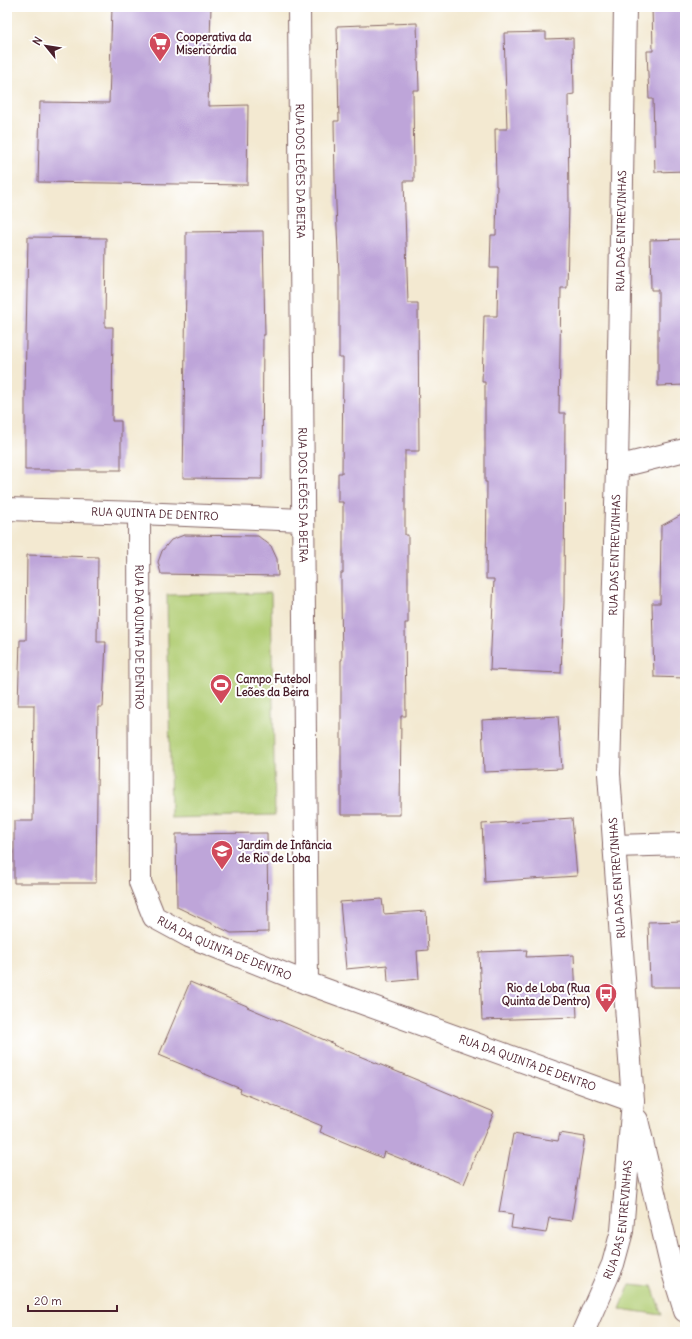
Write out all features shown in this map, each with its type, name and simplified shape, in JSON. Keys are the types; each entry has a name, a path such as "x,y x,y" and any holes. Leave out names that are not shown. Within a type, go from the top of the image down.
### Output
{"street":[{"name":"RUA DOS LEÕES DA BEIRA","path":"299,7 307,983"},
{"name":"RUA DAS ENTREVINHAS","path":"625,7 617,467 609,774 633,1101 672,1269 685,1311"},
{"path":"617,467 685,450"},
{"name":"RUA QUINTA DE DENTRO","path":"7,509 303,520"},
{"name":"RUA DA QUINTA DE DENTRO","path":"139,513 140,882 154,917 189,936 307,983 633,1101"},
{"path":"614,846 685,844"},
{"name":"RUA DAS ENTREVINHAS","path":"583,1332 613,1264 622,1231 633,1101"}],"green space":[{"name":"Campo Futebol Leões da Beira","path":"271,593 275,815 171,818 167,595"},
{"path":"630,1284 652,1286 662,1315 620,1309"}],"building":[{"path":"112,7 211,7 208,106 248,105 247,185 38,182 40,102 109,103"},
{"path":"652,7 685,7 685,171 655,172 653,99 649,99 647,51 653,51"},
{"path":"417,23 419,90 413,90 414,181 404,181 408,303 418,303 419,451 405,451 405,535 408,535 408,623 405,623 406,716 401,716 400,815 341,815 341,573 343,573 343,502 338,502 338,473 342,473 343,358 339,358 339,274 335,182 334,121 339,121 337,26"},
{"path":"546,32 546,39 573,38 574,94 568,95 569,206 567,288 561,288 559,413 565,413 564,602 561,673 490,670 494,579 486,579 487,482 485,482 485,382 482,382 484,316 497,316 498,268 490,268 491,235 496,235 497,186 495,129 507,129 504,33"},
{"path":"263,231 265,335 263,335 262,479 183,478 186,232"},
{"path":"28,237 106,238 105,327 113,327 112,421 121,421 121,470 25,470"},
{"path":"685,239 685,385 658,386 658,290 651,290 650,240"},
{"path":"685,513 685,678 654,677 652,603 660,603 661,526"},
{"path":"184,535 258,536 271,546 277,559 278,576 161,574 158,562 162,551 171,540"},
{"path":"27,555 98,557 97,642 106,642 103,707 98,707 96,883 14,883 14,821 33,821 34,705 18,705 20,640 26,640"},
{"path":"558,716 562,769 484,772 482,720"},
{"path":"572,818 577,876 485,882 482,824"},
{"name":"Jardim de Infância de Rio de Loba","path":"267,833 268,932 231,933 177,907 176,834"},
{"path":"382,899 384,914 426,911 428,950 417,951 419,979 388,982 387,965 346,969 340,902"},
{"path":"685,921 685,987 650,987 648,922"},
{"path":"527,950 526,957 574,955 577,1017 482,1020 479,952"},
{"path":"190,982 334,1044 333,1045 494,1112 464,1184 384,1152 382,1158 320,1132 322,1126 240,1092 241,1089 159,1055"},
{"path":"560,1133 585,1137 571,1221 549,1218 546,1233 511,1228 513,1214 499,1212 513,1134 558,1141"}],"place":[{"name":"Cooperativa da Misericórdia","path":"160,62"},
{"name":"Campo Futebol Leões da Beira","path":"221,704"},
{"name":"Jardim de Infância de Rio de Loba","path":"222,870"},
{"name":"Rio de Loba (Rua Quinta de Dentro)","path":"606,1014"}]}
